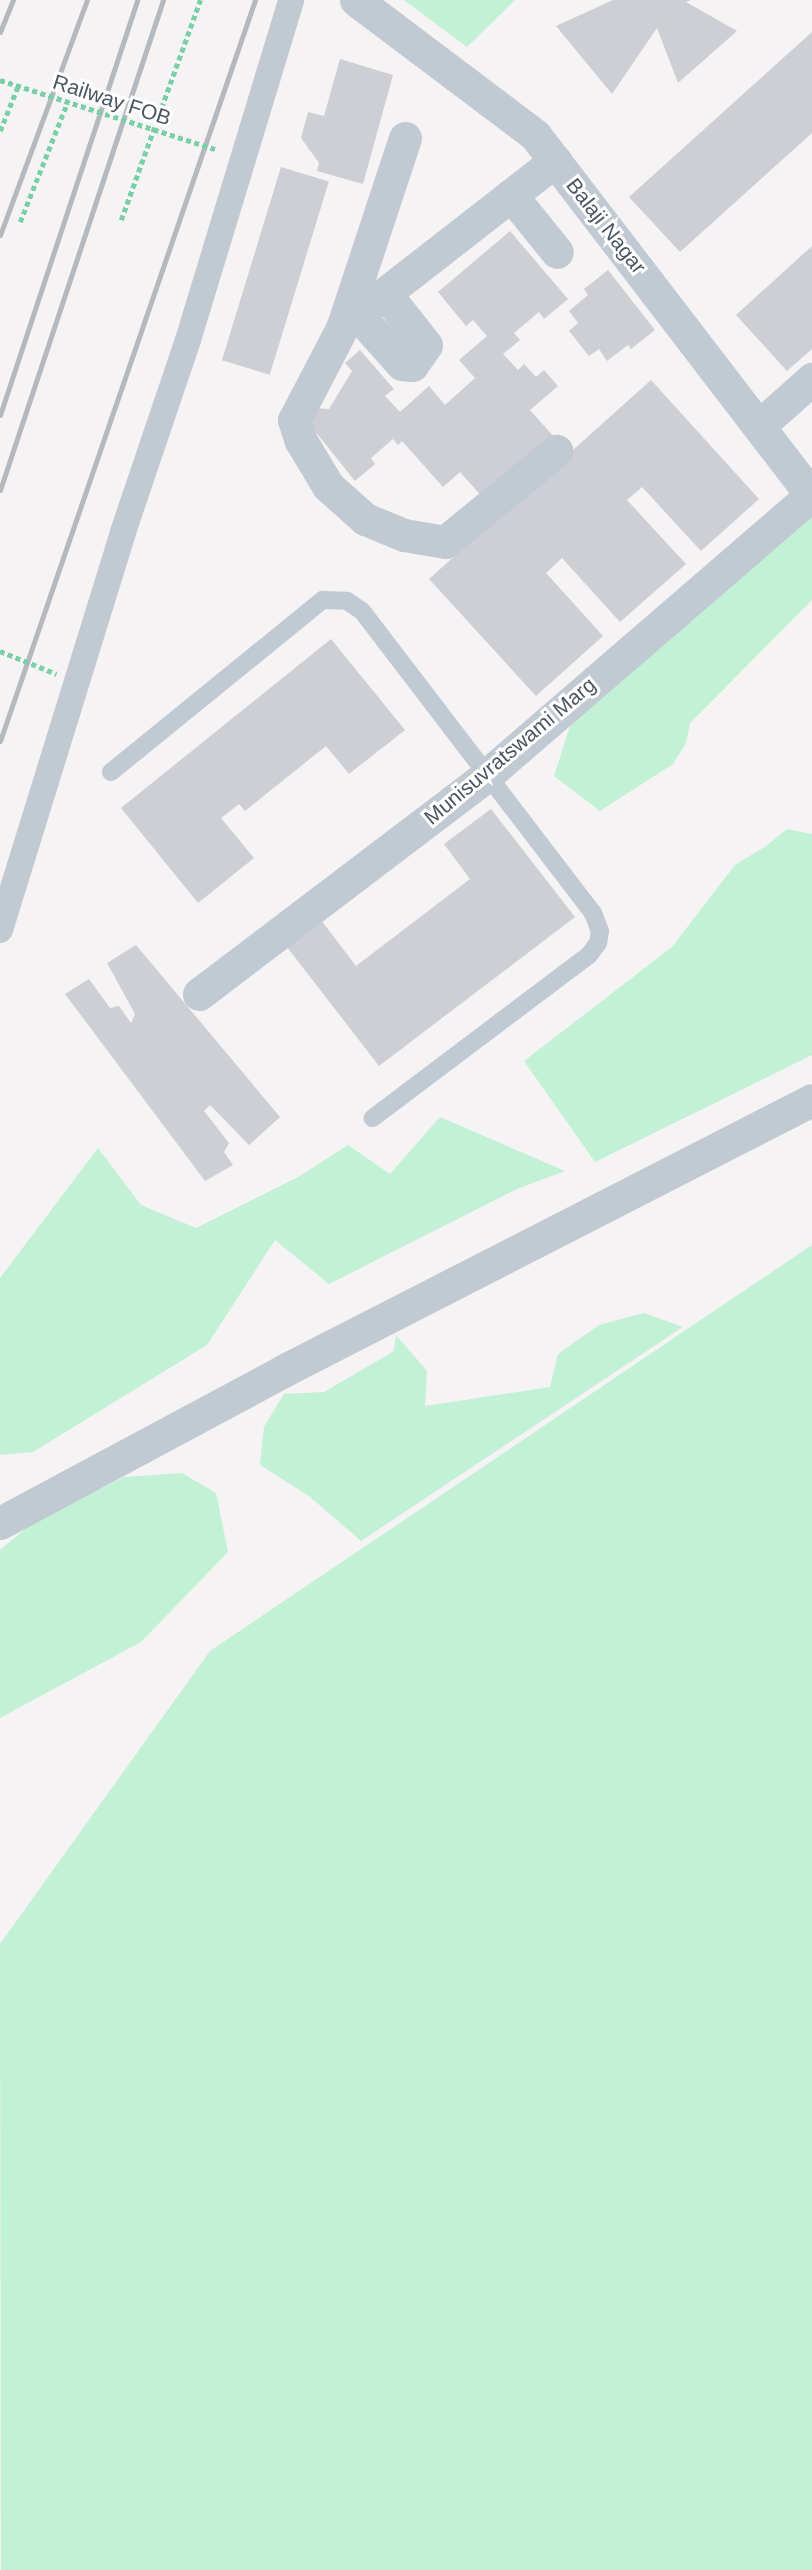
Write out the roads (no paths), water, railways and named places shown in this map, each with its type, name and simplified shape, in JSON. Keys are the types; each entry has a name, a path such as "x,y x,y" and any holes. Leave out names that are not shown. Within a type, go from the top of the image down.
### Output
{"street":[{"path":"0,930 23,830 113,537 188,340 291,0"},
{"name":"Balaji Nagar","path":"356,0 536,135 812,496"},
{"path":"405,138 351,321 294,420 301,442 328,486 365,519 404,535 445,542 556,451"},
{"path":"351,321 555,161"},
{"path":"511,195 557,252"},
{"path":"351,321 402,364 412,365 426,345 386,293"},
{"path":"759,426 812,379"},
{"name":"Munisuvratswami Marg","path":"199,994 486,775 812,496"},
{"path":"0,1523 284,1371 812,1100"}],"lane":[{"path":"111,772 323,600 347,601 362,611 593,913 600,931 598,943 589,955 373,1118"}],"railway":[{"path":"0,32 13,0"},
{"path":"0,235 87,0"},
{"path":"0,415 137,0"},
{"path":"0,490 163,0"},
{"path":"0,741 255,0"}]}
